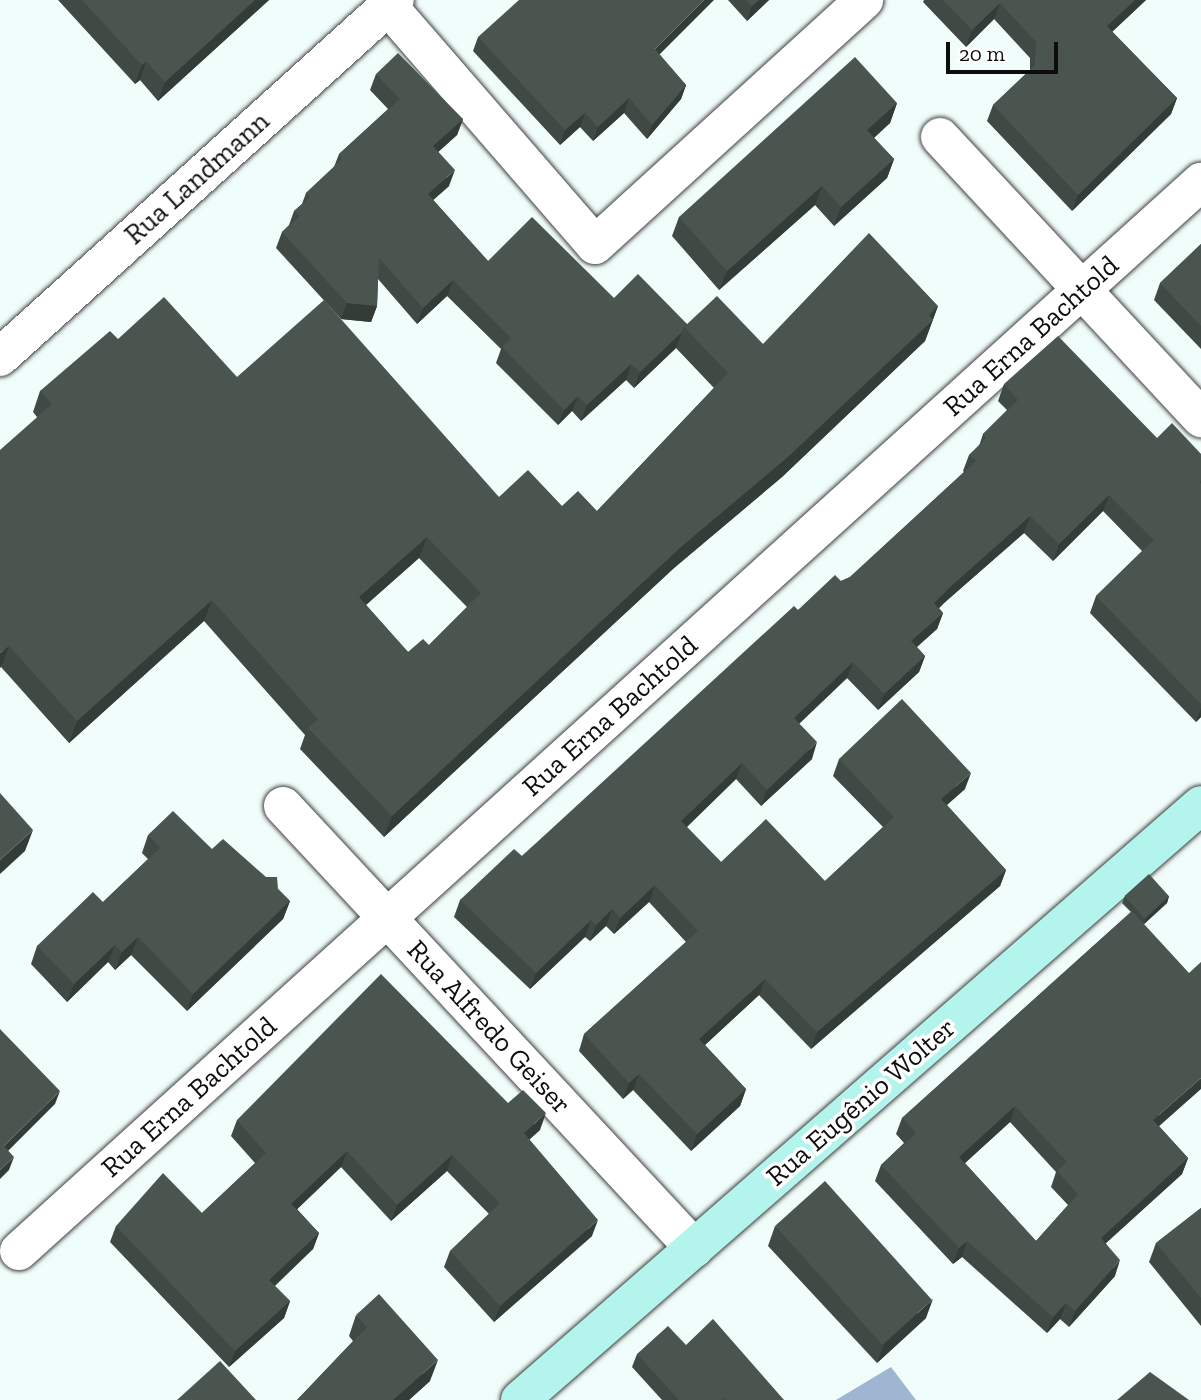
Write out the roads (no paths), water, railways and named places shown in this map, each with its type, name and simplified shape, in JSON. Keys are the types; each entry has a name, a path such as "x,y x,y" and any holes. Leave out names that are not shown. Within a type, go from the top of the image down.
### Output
{"street":[{"path":"391,3 594,245 864,0"},
{"name":"Rua Landmann","path":"0,357 391,3"},
{"path":"940,137 1201,418"},
{"name":"Rua Erna Bachtold","path":"19,1251 1201,182"},
{"name":"Rua Eugênio Wolter","path":"520,1400 1201,805"},
{"name":"Rua Alfredo Geiser","path":"283,806 694,1248"}]}
